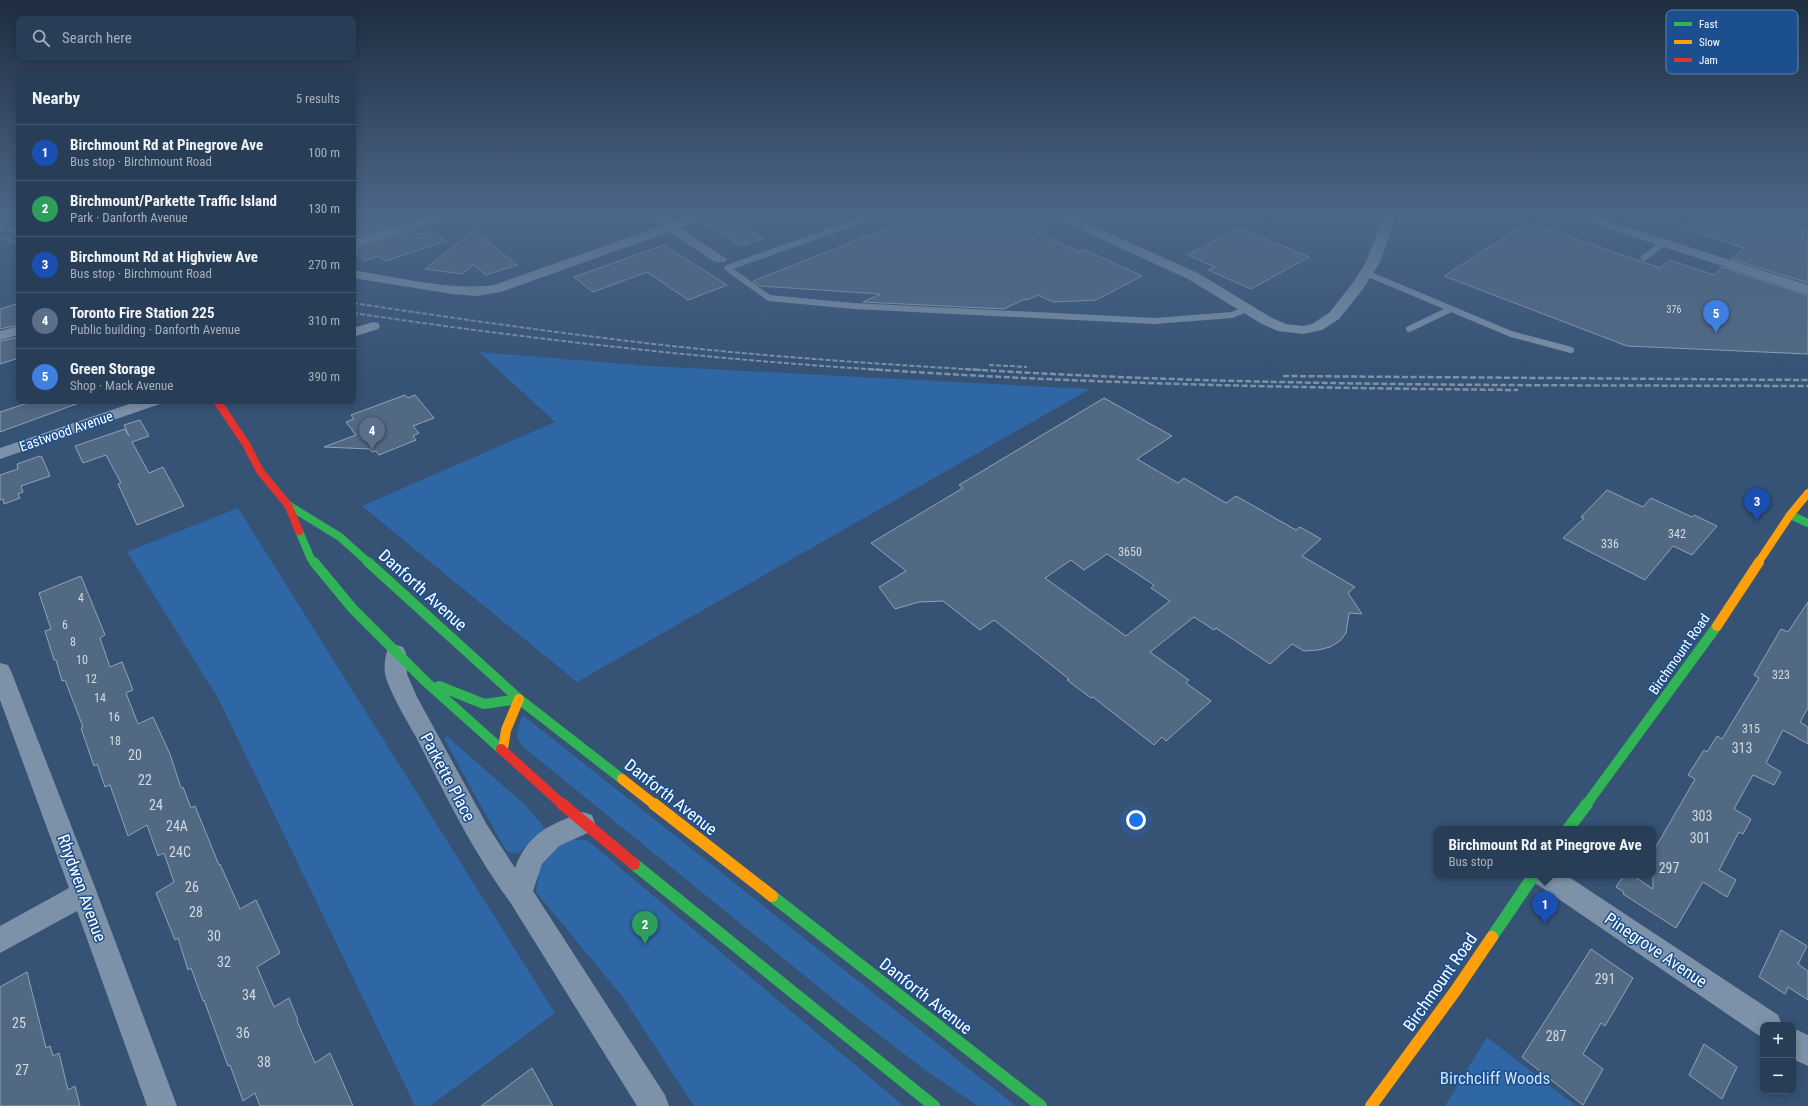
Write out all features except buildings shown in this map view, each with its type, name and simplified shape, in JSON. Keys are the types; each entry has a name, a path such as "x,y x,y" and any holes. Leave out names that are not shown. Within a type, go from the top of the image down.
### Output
{"main road":[{"name":"Danforth Avenue","path":"219,404 239,433 260,471 288,505 311,559 353,610 396,653 425,681 583,822 934,1106"},
{"name":"Danforth Avenue","path":"241,457 260,471"},
{"name":"Birchmount Road","path":"1570,826 1708,639 1790,515 1808,493"},
{"name":"Danforth Avenue","path":"288,505 340,537 519,699 1041,1106"},
{"path":"1790,515 1808,523"},
{"path":"425,681 484,704 519,699"},
{"path":"503,749 506,730 519,699"},
{"name":"Birchmount Road","path":"1371,1106 1456,990 1532,878"}],"street":[{"path":"356,274 433,287 476,292 496,289 555,268"},
{"path":"1175,268 1193,276 1267,321 1283,328 1303,330 1318,327 1334,316 1358,286 1369,268"},
{"path":"1739,268 1808,290"},
{"path":"356,331 373,326"},
{"path":"0,336 16,331"},
{"name":"Eastwood Avenue","path":"0,454 145,404"},
{"name":"Parkette Place","path":"396,653 396,674 417,719 439,757 478,833 496,863 519,893 654,1106"},
{"name":"Rhydwen Avenue","path":"0,671 84,893 162,1106"},
{"path":"519,893 532,857 550,838 583,822"},
{"name":"Pinegrove Avenue","path":"1548,878 1764,1022"},
{"path":"0,940 84,893"},
{"path":"1796,1044 1808,1052"}],"lane":[{"path":"728,268 769,298 854,306 1154,322 1232,315 1246,309"},
{"path":"1366,273 1511,334 1571,350"},
{"path":"1409,329 1452,309"}],"green space":[{"path":"479,352 650,366 1090,389 577,682 362,506 555,422"},
{"path":"238,508 555,1013 430,1106 415,1106 218,698 127,552"},
{"path":"524,716 1016,1106 978,1106 925,1070 848,1011 522,746 517,737 521,717"},
{"path":"447,736 524,804 542,824 545,830 536,835 524,849 518,853 506,850 444,738"},
{"path":"565,839 587,840 904,1106 694,1106 622,996 536,892 540,867 553,849"},
{"name":"Birchcliff Woods","path":"1487,1037 1576,1106 1445,1106"}],"railway":[{"path":"356,303 512,326 671,346 748,354 970,369"},
{"path":"356,313 551,340 683,354 877,370"},
{"path":"989,365 1027,367"},
{"path":"868,369 877,370"},
{"path":"965,369 970,369"},
{"path":"970,369 1070,375 1281,382 1492,385 1808,386"},
{"path":"970,369 981,370"},
{"path":"877,370 1112,382 1355,388 1518,390"},
{"path":"877,370 883,370"},
{"path":"1283,376 1808,380"}],"traffic: fast":[{"path":"288,505 340,537 519,699 622,779"},
{"path":"1790,515 1808,523"},
{"path":"299,531 311,559 353,609 425,681 501,749"},
{"path":"1570,826 1717,626"},
{"path":"439,686 484,704 519,699"},
{"path":"634,864 934,1106"},
{"path":"1492,937 1532,878"},
{"path":"772,896 1041,1106"}],"traffic: slow":[{"path":"1717,626 1790,515 1808,493"},
{"path":"503,749 506,730 519,699"},
{"path":"622,779 772,896"},
{"path":"1371,1106 1456,990 1492,937"}],"traffic: jam":[{"path":"219,404 246,444 260,471 288,505 299,531"},
{"path":"501,749 583,823 634,864"}],"place":[{"name":"Green Storage","path":"1716,333"},
{"name":"Toronto Fire Station 225","path":"372,450"},
{"name":"Birchmount Rd at Highview Ave","path":"1757,521"},
{"name":"Birchmount Rd at Pinegrove Ave","path":"1545,924"},
{"name":"Birchmount/Parkette Traffic Island","path":"645,944"}]}
